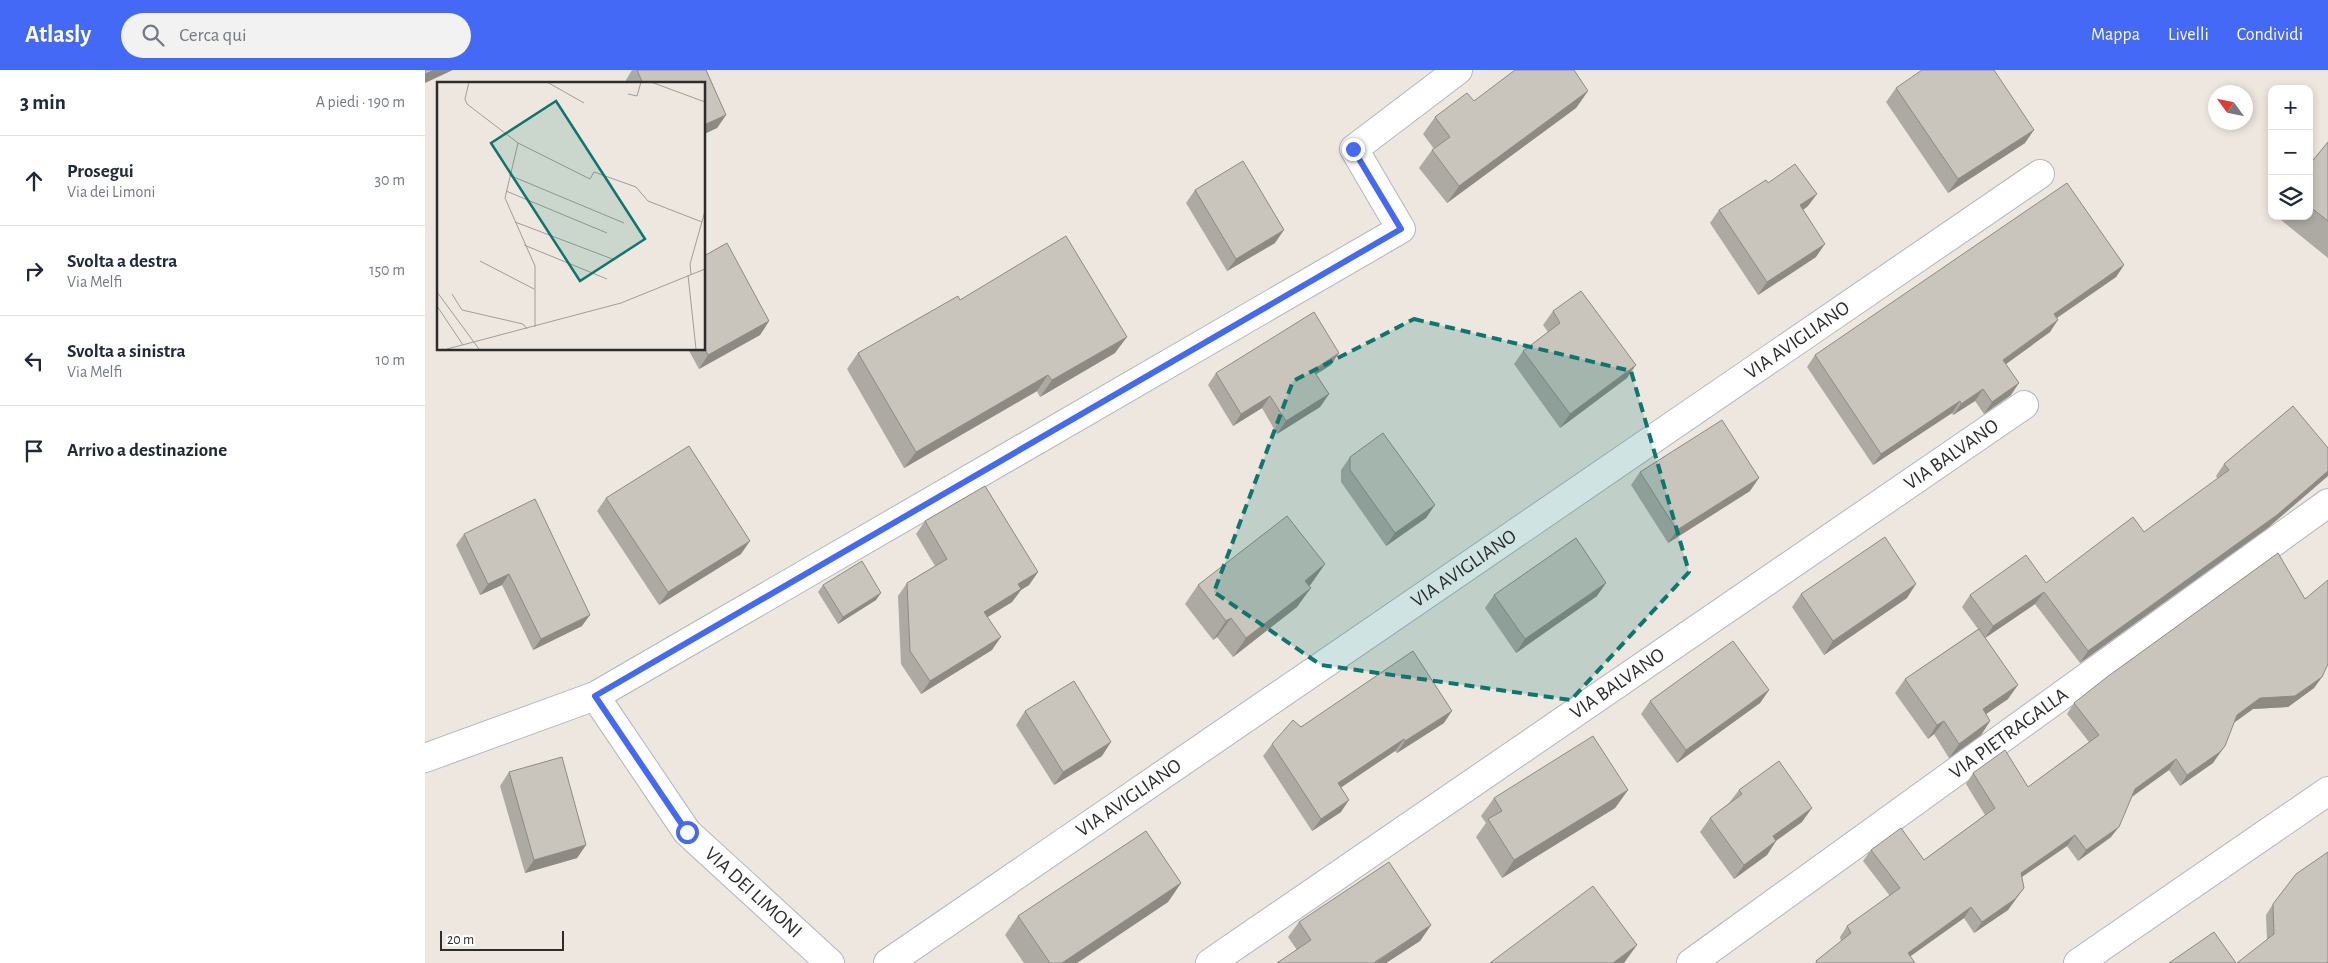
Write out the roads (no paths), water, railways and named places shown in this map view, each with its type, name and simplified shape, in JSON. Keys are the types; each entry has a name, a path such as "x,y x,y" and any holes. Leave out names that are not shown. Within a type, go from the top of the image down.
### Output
{"street":[{"path":"425,758 595,696 1401,229 1353,149 1458,70"},
{"name":"VIA AVIGLIANO","path":"888,963 2040,174"},
{"name":"VIA BALVANO","path":"1210,963 2024,405"},
{"name":"VIA PIETRAGALLA","path":"1691,963 2328,503"},
{"name":"VIA DEI LIMONI","path":"595,696 687,832 830,963"},
{"path":"2078,963 2328,791"}]}
